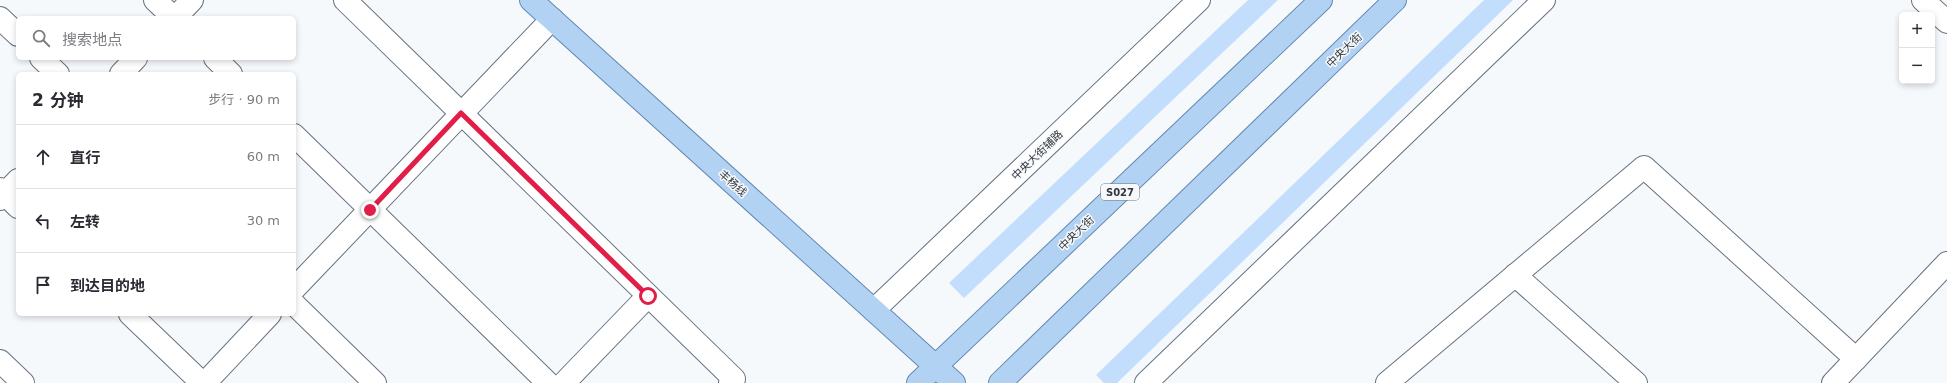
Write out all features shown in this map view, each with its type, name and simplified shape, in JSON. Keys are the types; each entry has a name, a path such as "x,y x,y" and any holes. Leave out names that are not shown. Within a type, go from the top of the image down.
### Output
{"main road":[{"name":"丰杨线","path":"531,0 954,383"},
{"name":"中央大街","path":"918,383 1321,0"},
{"name":"中央大街","path":"1000,383 1395,0"}],"street":[{"path":"155,0 172,16"},
{"path":"176,16 192,0"},
{"path":"345,0 734,379 730,383"},
{"name":"中央大街辅路","path":"874,310 1199,0"},
{"path":"1146,383 1544,0"},
{"path":"1923,0 1947,22"},
{"path":"0,18 16,33"},
{"path":"296,287 552,19"},
{"path":"43,60 56,72"},
{"path":"123,72 134,60"},
{"path":"217,60 229,72"},
{"path":"296,137 548,383"},
{"path":"1388,383 1644,167 1856,359"},
{"path":"1833,383 1947,263"},
{"path":"1515,275 1636,383"},
{"path":"564,383 648,296"},
{"path":"296,306 375,383"},
{"path":"132,316 203,383 268,316"},
{"path":"0,361 23,383"}],"shaded area":[{"path":"1248,0 1278,0 964,298 949,283"},
{"path":"1484,0 1513,0 1117,383 1104,383 1096,375"}],"route":[{"path":"370,210 461,113 648,296"}]}
